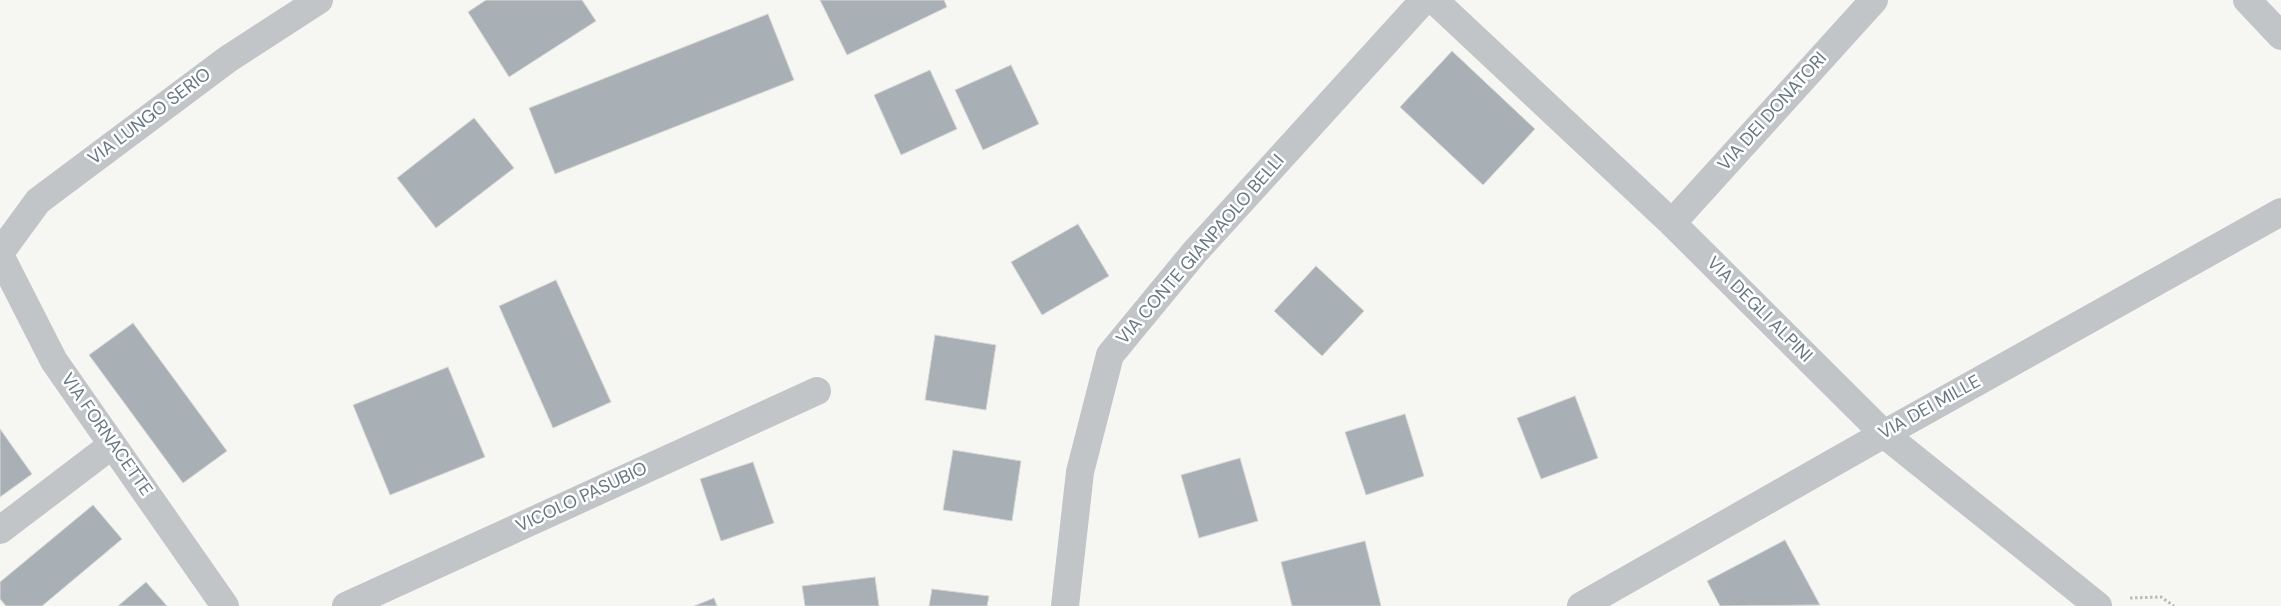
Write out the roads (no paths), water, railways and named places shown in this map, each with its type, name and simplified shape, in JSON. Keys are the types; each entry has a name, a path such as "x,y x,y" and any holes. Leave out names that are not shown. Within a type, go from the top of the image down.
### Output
{"street":[{"name":"VIA LUNGO SERIO","path":"0,254 38,200 228,59 318,0"},
{"name":"VIA CONTE GIANPAOLO BELLI","path":"1066,606 1080,472 1110,355 1194,253 1424,0"},
{"name":"VIA DEGLI ALPINI","path":"1434,0 1672,224 1884,434 2098,606"},
{"name":"VIA DEI DONATORI","path":"1672,224 1874,0"},
{"path":"2248,0 2281,36"},
{"name":"VIA DEI MILLE","path":"1581,606 2281,212"},
{"name":"VIA FORNACETTE","path":"0,254 54,361 225,606"},
{"name":"VICOLO PASUBIO","path":"346,606 817,391"},
{"path":"0,530 112,445"}]}
